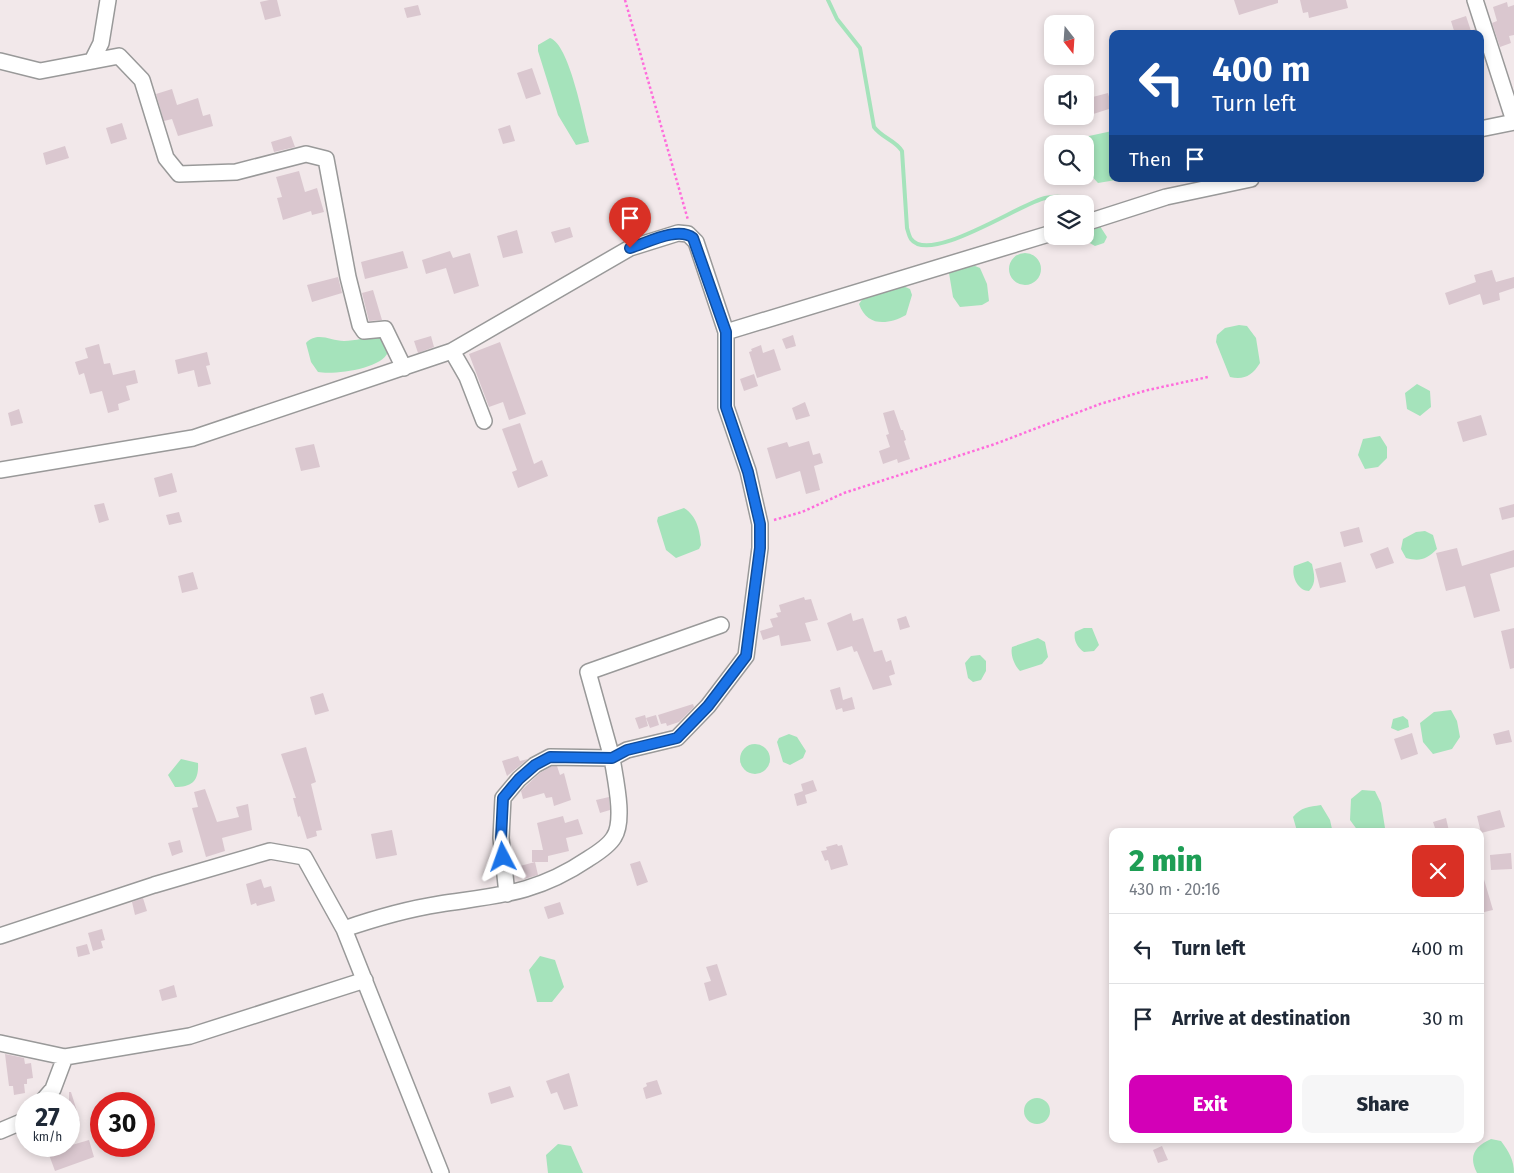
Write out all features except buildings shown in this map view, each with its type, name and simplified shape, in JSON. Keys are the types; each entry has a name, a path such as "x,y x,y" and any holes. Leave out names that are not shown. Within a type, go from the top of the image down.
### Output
{"street":[{"path":"92,61 101,44 108,0"},
{"path":"1475,0 1514,121 1484,128"},
{"path":"0,61 40,71 119,56 142,80 166,158 179,174 236,172 306,154 326,159 348,277 360,325 364,331 385,329 404,368"},
{"path":"1094,220 1166,197 1238,182"},
{"path":"0,470 193,438 404,368 452,351 630,248 678,233 688,234 693,238 726,332 726,407 748,472 760,524 760,548 746,656 708,706 677,738 627,750 612,758 550,757 535,765 519,779 503,798 501,838 507,894"},
{"path":"726,332 1044,235"},
{"path":"452,351 466,377 484,421"},
{"path":"344,929 380,917 431,906 536,888 573,870 597,853 614,837 619,817 612,758 588,672 721,625"},
{"path":"0,936 154,885 270,851 304,857 344,929 441,1173"},
{"path":"0,1043 65,1057 190,1036 365,980"},
{"path":"50,1092 65,1057"},
{"path":"0,1131 15,1125"}],"path":[{"path":"625,0 693,238"},
{"path":"760,524 802,512 853,490 976,450 1100,404 1148,390 1208,378"}],"shaded area":[{"path":"550,38 557,43 569,67 589,142 576,145 558,115 538,51 538,45"},
{"path":"1109,132 1109,181 1098,183 1094,179 1094,135"},
{"path":"1098,223 1107,237 1104,243 1095,246 1094,245 1094,224"},
{"path":"1025,253 1031,254 1036,258 1040,263 1040,275 1036,280 1031,284 1025,285 1019,284 1014,280 1010,275 1009,269 1010,263 1014,258 1019,254"},
{"path":"975,266 980,268 987,284 989,301 982,305 960,307 953,297 950,270"},
{"path":"903,286 910,289 912,295 906,315 892,321 879,322 867,317 859,304 864,297"},
{"path":"1239,325 1247,326 1256,338 1260,363 1247,376 1235,378 1230,377 1216,342 1217,335 1225,328"},
{"path":"379,335 388,352 384,358 367,367 335,373 318,372 311,362 306,343 311,339 320,337 344,341"},
{"path":"1417,384 1430,391 1431,407 1420,416 1407,409 1405,393"},
{"path":"1380,436 1387,447 1387,458 1378,467 1365,469 1358,455 1363,439"},
{"path":"684,508 692,515 697,524 701,545 699,549 676,558 666,550 657,521 658,517"},
{"path":"1425,531 1433,535 1437,549 1423,559 1406,558 1401,549 1403,539 1416,532"},
{"path":"1308,561 1312,564 1314,578 1312,588 1309,591 1299,586 1293,570 1294,566"},
{"path":"1084,628 1092,628 1099,645 1094,651 1084,652 1076,644 1075,632"},
{"path":"1038,638 1045,642 1048,657 1042,664 1020,671 1013,660 1012,647"},
{"path":"980,655 986,661 986,671 981,680 973,682 968,678 965,663 971,656"},
{"path":"1451,710 1457,721 1460,737 1452,749 1433,754 1423,742 1420,723 1434,712"},
{"path":"1403,716 1408,720 1409,727 1398,731 1391,728 1393,719"},
{"path":"789,734 797,737 806,751 803,758 790,765 783,762 777,742 779,738"},
{"path":"755,744 766,748 770,759 766,770 755,774 744,770 740,759 744,748"},
{"path":"181,759 198,763 196,779 186,786 175,787 168,775"},
{"path":"1362,790 1375,791 1381,803 1385,828 1356,828 1350,820 1351,799"},
{"path":"1321,805 1330,820 1332,828 1296,828 1293,817 1305,808"},
{"path":"540,956 555,960 564,987 552,1002 537,1002 529,970"},
{"path":"1037,1098 1046,1102 1050,1111 1046,1120 1037,1124 1028,1120 1024,1111 1028,1102"},
{"path":"1491,1139 1501,1141 1504,1145 1512,1160 1514,1173 1477,1173 1473,1161 1475,1152 1477,1148"},
{"path":"558,1144 571,1146 583,1173 548,1173 546,1155"}],"waterway":[{"path":"828,0 837,19 860,48 874,127 902,151 907,228 911,239 921,245 937,244 955,239 1044,198"}],"route":[{"path":"503,857 501,838 503,798 519,779 535,765 550,757 612,758 627,750 677,738 708,706 746,656 760,548 760,524 748,472 726,407 726,332 696,242 693,238 688,234 678,233 630,248"}]}
